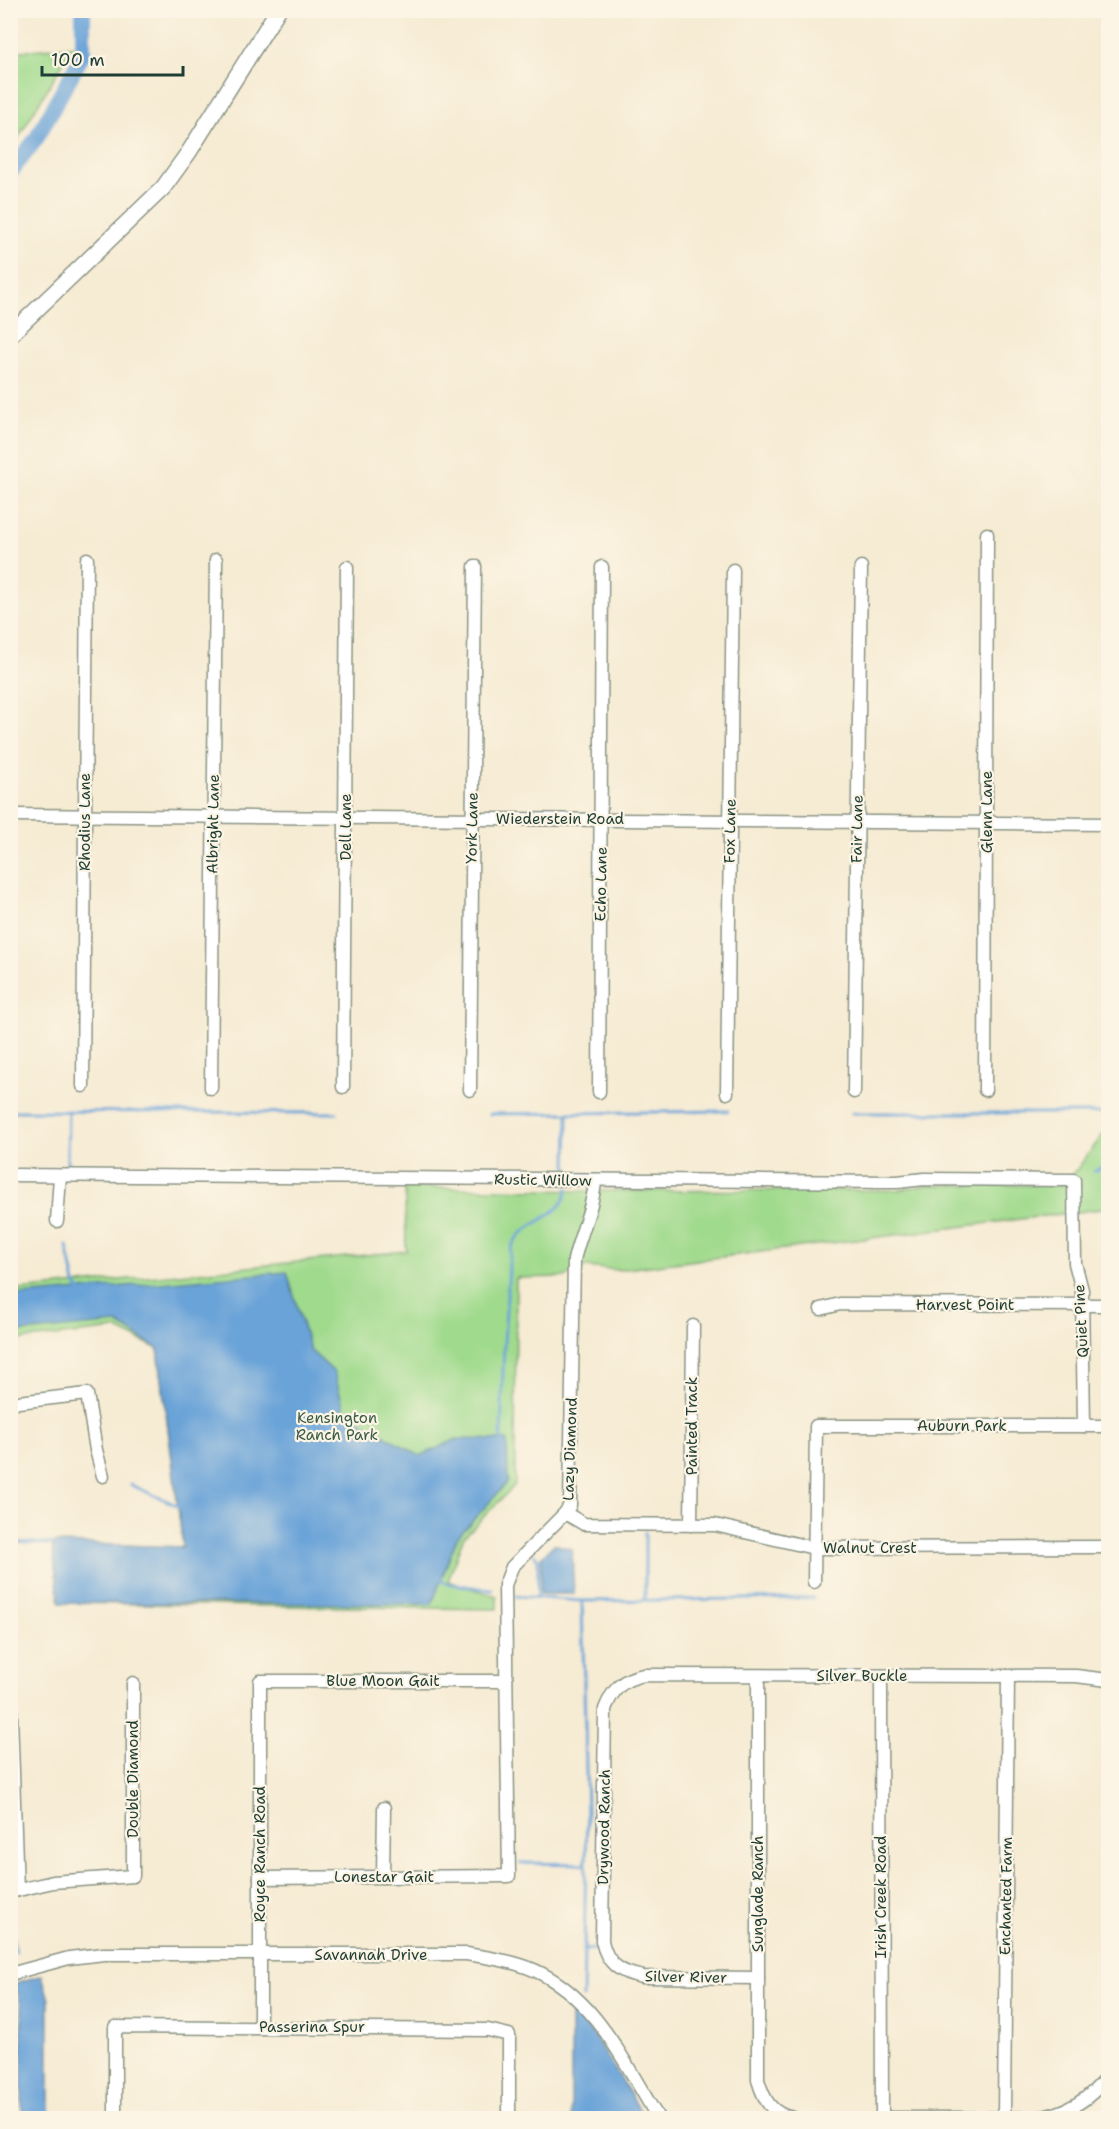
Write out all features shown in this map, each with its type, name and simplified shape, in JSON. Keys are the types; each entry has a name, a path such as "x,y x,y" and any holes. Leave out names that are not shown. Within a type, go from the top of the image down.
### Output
{"main road":[{"path":"10,335 163,188 189,152 275,14"}],"street":[{"name":"Glenn Lane","path":"985,1090 987,534"},
{"name":"Rhodius Lane","path":"83,1086 87,559"},
{"name":"Albright Lane","path":"211,1088 216,560"},
{"name":"York Lane","path":"470,1090 475,566"},
{"name":"Dell Lane","path":"343,1088 347,567"},
{"name":"Echo Lane","path":"599,1092 602,567"},
{"name":"Fair Lane","path":"854,1092 861,567"},
{"name":"Fox Lane","path":"727,1093 732,570"},
{"name":"Wiederstein Road","path":"10,815 1108,824"},
{"name":"Rustic Willow","path":"10,1175 595,1181 1074,1180"},
{"path":"57,1221 60,1176"},
{"name":"Quiet Pine","path":"1074,1180 1075,1263 1082,1306 1084,1426"},
{"name":"Lazy Diamond","path":"509,1876 504,1599 512,1567 565,1514 570,1505 573,1260 594,1201 595,1181"},
{"name":"Harvest Point","path":"821,1309 840,1304 1108,1305"},
{"name":"Painted Track","path":"691,1525 693,1326"},
{"path":"10,1403 87,1394 96,1450 103,1476"},
{"name":"Auburn Park","path":"814,1548 816,1426 1108,1426"},
{"name":"Walnut Crest","path":"565,1514 584,1524 715,1525 814,1548 1108,1547"},
{"path":"814,1548 814,1582"},
{"name":"Silver Buckle","path":"618,1686 629,1678 644,1675 1076,1676 1108,1680"},
{"name":"Sunglade Ranch","path":"758,1676 758,2080 763,2098 772,2109 793,2118"},
{"name":"Irish Creek Road","path":"881,1676 882,2118"},
{"name":"Enchanted Farm","path":"1004,2116 1008,1676"},
{"name":"Blue Moon Gait","path":"260,1681 506,1681"},
{"name":"Royce Ranch Road","path":"260,1681 261,2027"},
{"name":"Double Diamond","path":"14,1891 53,1882 133,1876 133,1683"},
{"path":"10,1685 14,1891"},
{"name":"Drywood Ranch","path":"615,1967 606,1957 602,1941 605,1709 618,1686"},
{"path":"383,1877 384,1808"},
{"name":"Lonestar Gait","path":"260,1878 509,1876"},
{"name":"Savannah Drive","path":"10,1974 69,1958 104,1954 467,1954 502,1960 534,1970 569,1992 602,2025 658,2118"},
{"name":"Silver River","path":"615,1967 628,1975 643,1977 758,1978"},
{"name":"Passerina Spur","path":"115,2118 115,2027 469,2028 509,2035 509,2118"},
{"path":"889,2118 1004,2116 1036,2118 1055,2115 1090,2096 1108,2075"}],"green space":[{"path":"73,46 11,150 11,52"},
{"name":"Kensington Ranch Park","path":"1108,1128 1108,1208 618,1270 585,1267 565,1277 516,1278 515,1485 463,1538 448,1581 497,1596 497,1609 60,1603 52,1543 183,1547 158,1349 117,1329 11,1341 10,1291 406,1251 405,1187 583,1191 896,1190 929,1185 1065,1185"}],"water":[{"path":"287,1272 310,1350 334,1372 345,1412 420,1456 457,1439 507,1440 508,1482 457,1538 432,1604 60,1603 52,1543 183,1547 158,1349 117,1323 11,1333 11,1296"},
{"path":"554,1544 572,1549 574,1594 541,1594 541,1557"},
{"path":"42,1975 49,2000 49,2118 22,2118 22,2010 15,1983"},
{"path":"571,2006 595,2037 645,2118 571,2118"}],"waterway":[{"path":"10,173 36,139 83,54 83,10"},
{"path":"10,1111 337,1113"},
{"path":"67,1166 68,1111"},
{"path":"490,1114 728,1111"},
{"path":"852,1113 1108,1113"},
{"path":"567,1171 568,1115"},
{"path":"1094,1171 1108,1165"},
{"path":"501,1442 502,1387 511,1250 522,1233 559,1207 565,1198 567,1188"},
{"path":"67,1246 75,1284 81,1292"},
{"path":"131,1485 181,1507"},
{"path":"645,1532 645,1600"},
{"path":"10,1542 54,1544"},
{"path":"534,1554 538,1559 538,1598"},
{"path":"441,1578 445,1583 492,1590"},
{"path":"516,1596 582,1601 587,1811 583,1998"},
{"path":"582,1601 813,1598"},
{"path":"520,1863 586,1864"},
{"path":"10,1928 16,1952"},
{"path":"583,1950 596,1949"},
{"path":"583,2010 584,2025"},
{"path":"10,2034 25,2029"}]}
